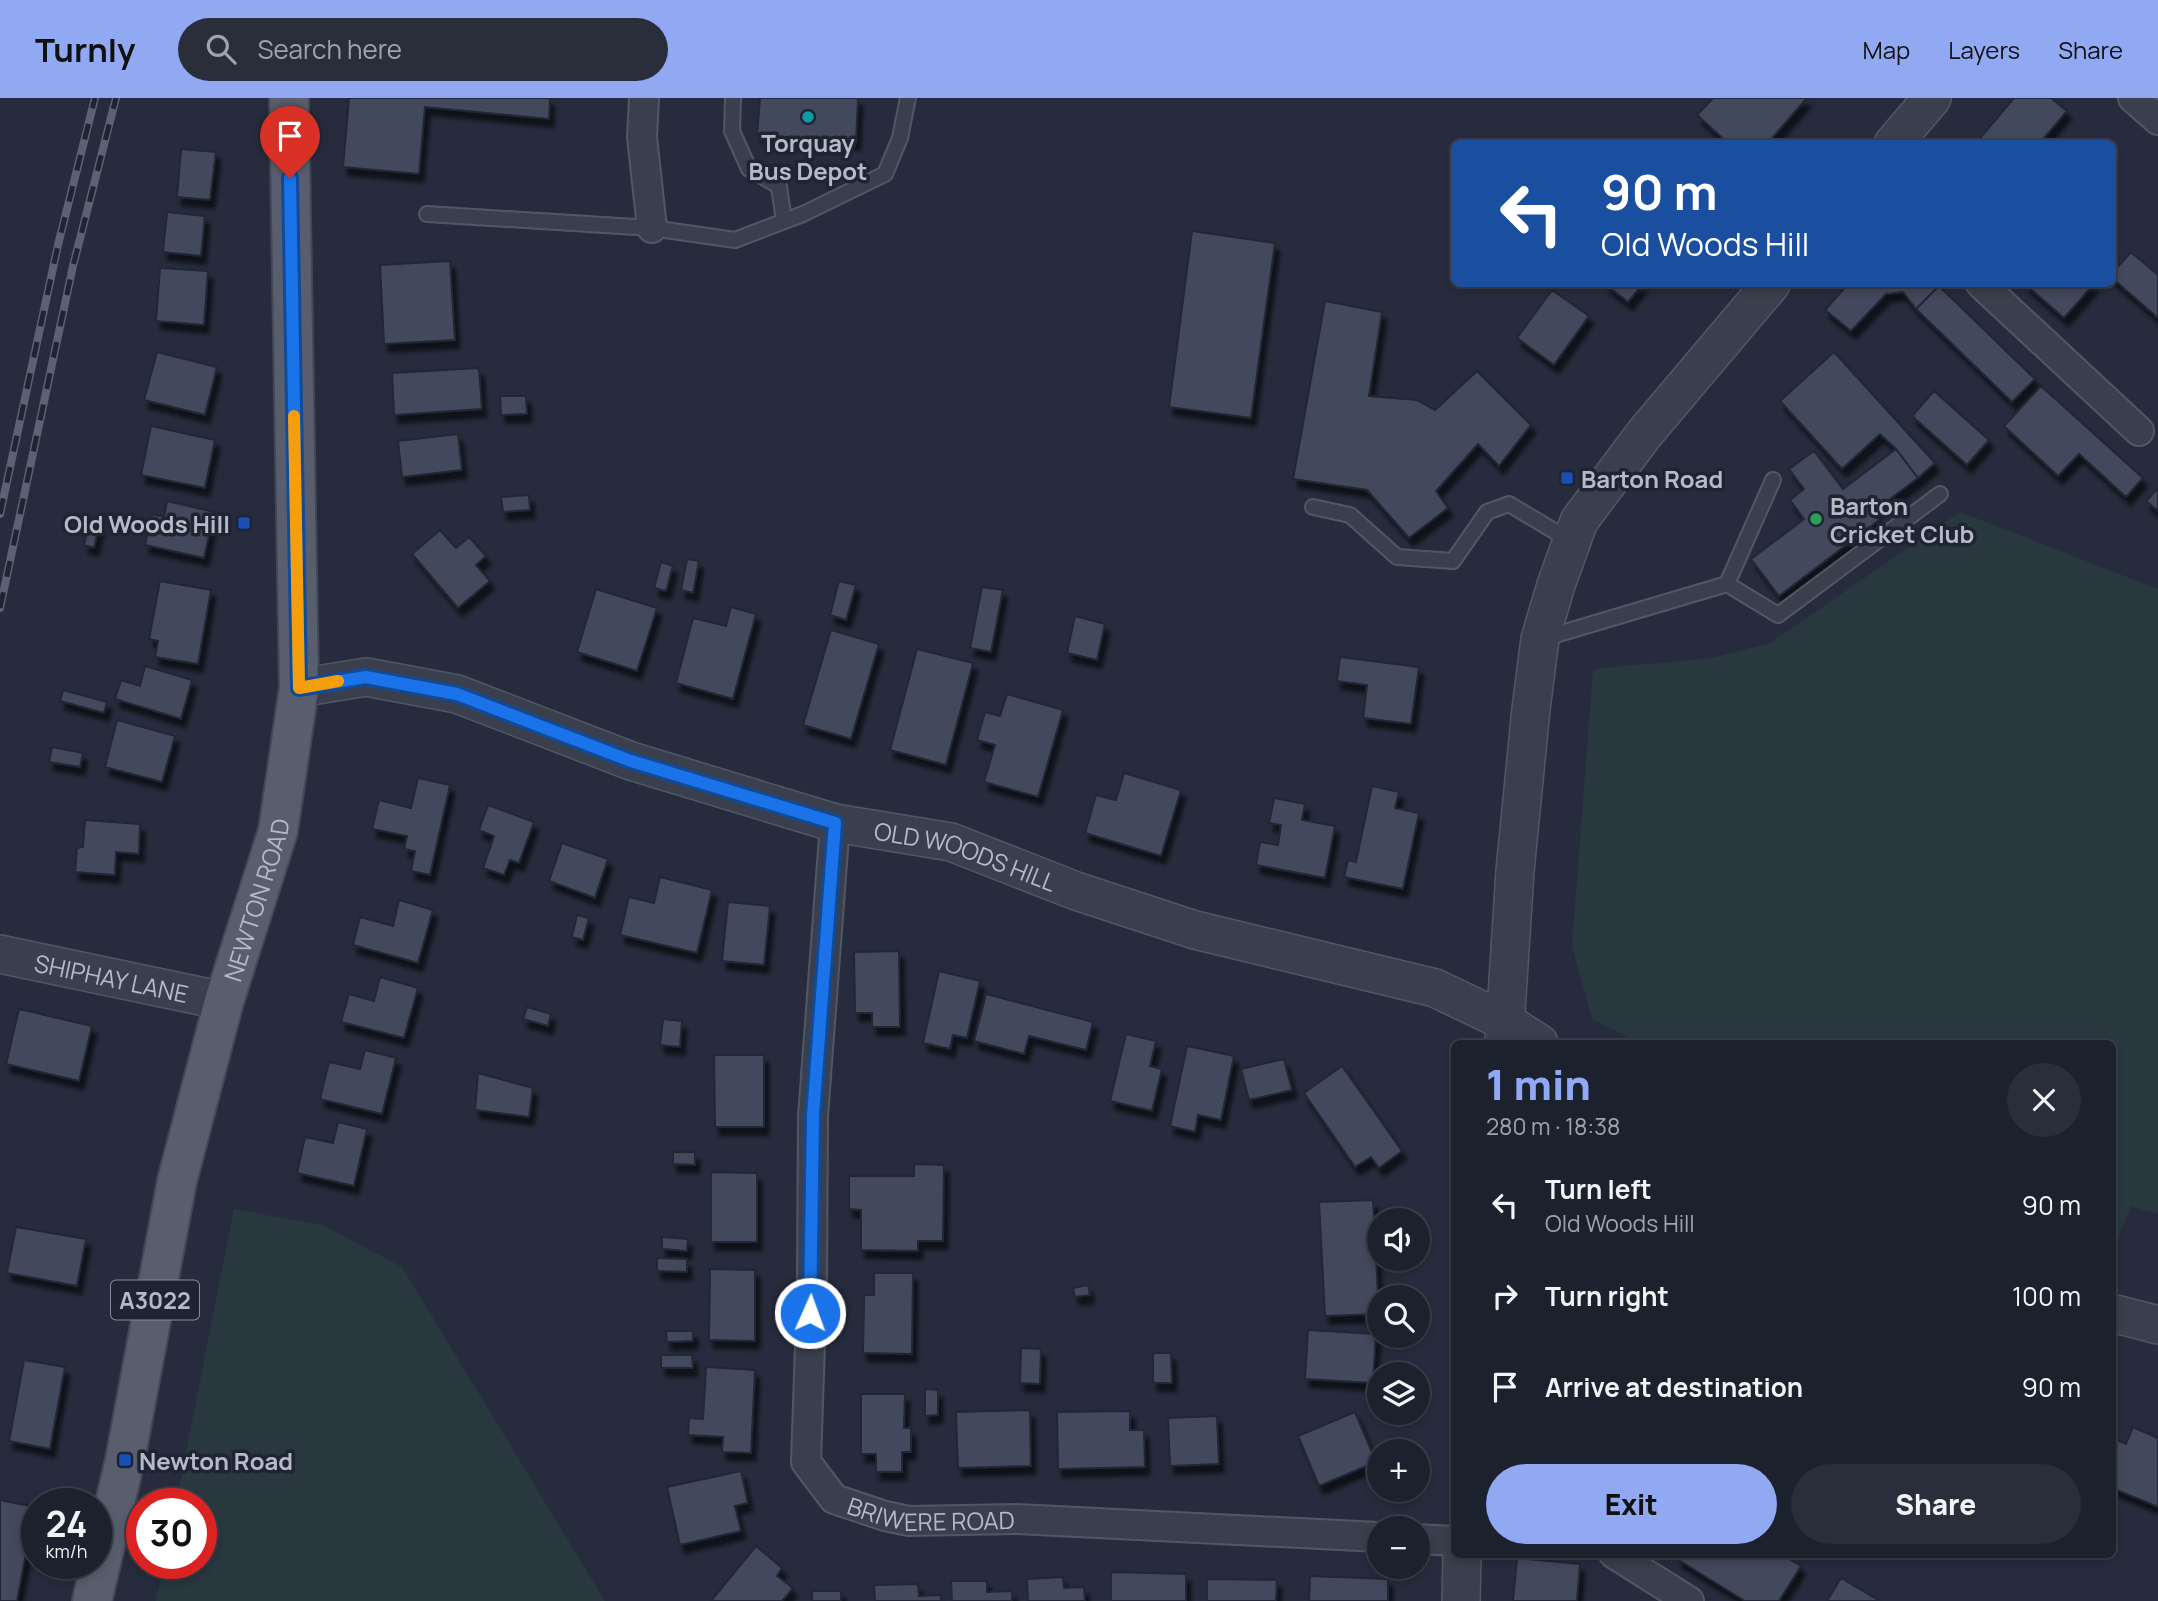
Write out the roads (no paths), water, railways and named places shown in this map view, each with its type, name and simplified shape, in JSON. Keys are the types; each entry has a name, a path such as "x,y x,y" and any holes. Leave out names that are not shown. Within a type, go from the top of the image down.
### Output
{"main road":[{"name":"A3022","path":"289,98 299,688"},
{"name":"NEWTON ROAD","path":"92,1601 125,1460 177,1181 224,1001 278,831 299,688"}],"street":[{"path":"644,98 642,137 652,228"},
{"path":"1896,140 1932,98"},
{"path":"2133,98 2158,120"},
{"path":"1505,1033 1515,871 1540,639 1556,585 1579,522 1644,433 1768,287"},
{"path":"1984,287 2139,431"},
{"name":"OLD WOODS HILL","path":"299,688 366,677 457,694 631,761 835,823 951,842 1076,891 1195,930 1435,988 1505,1033 1529,1040"},
{"name":"BRIWERE ROAD","path":"835,823 813,1116 812,1285 806,1462 834,1499 909,1521 1017,1519 1367,1536"},
{"name":"SHIPHAY LANE","path":"4,955 224,1001"},
{"path":"2116,1313 2158,1325"},
{"path":"1430,1540 1451,1541"},
{"path":"1461,1601 1462,1558"},
{"path":"1620,1558 1689,1601"}],"lane":[{"path":"733,98 732,131 749,169 779,186 784,221"},
{"path":"428,214 652,228 736,240 885,174 900,138 908,98"},
{"path":"1727,584 1773,480"},
{"path":"1540,639 1727,584 1778,615 1940,494"},
{"path":"1312,507 1350,515 1397,557 1453,561 1487,512 1509,504 1572,542"}],"railway":[{"path":"0,514 58,245 95,98"},
{"path":"0,608 73,266 116,98"}],"place":[{"name":"Torquay Bus Depot","path":"808,117"},
{"name":"Barton Road","path":"1567,478"},
{"name":"Barton Cricket Club","path":"1816,519"},
{"name":"Old Woods Hill","path":"244,523"},
{"name":"Newton Road","path":"125,1460"}]}
